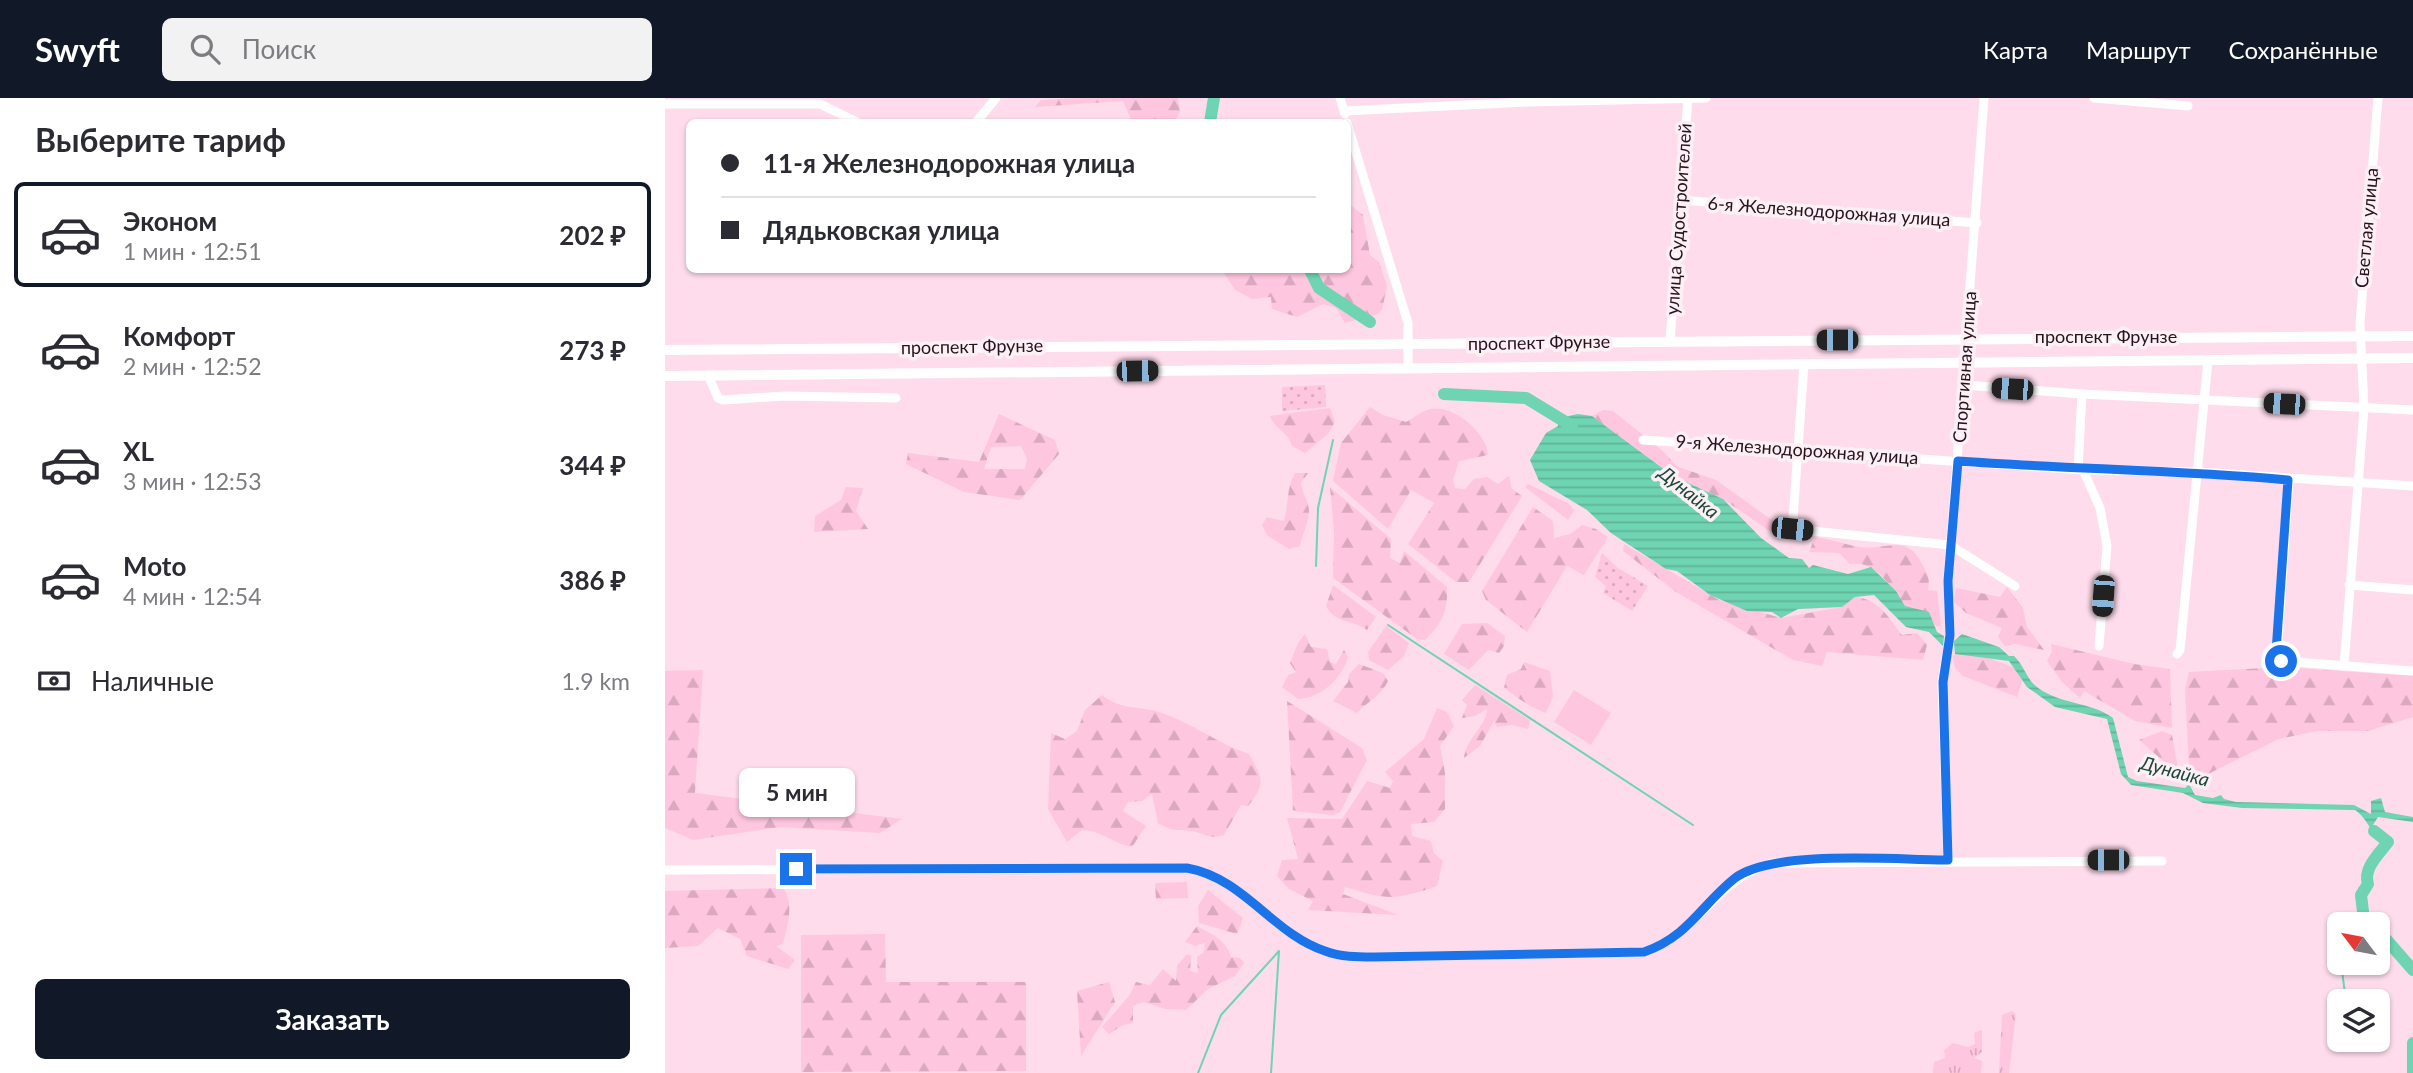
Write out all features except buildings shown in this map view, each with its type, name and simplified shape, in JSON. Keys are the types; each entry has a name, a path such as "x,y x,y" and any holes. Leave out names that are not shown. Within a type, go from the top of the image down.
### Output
{"main road":[{"name":"проспект Фрунзе","path":"665,350 2413,336"},
{"name":"проспект Фрунзе","path":"665,376 2413,358"}],"street":[{"path":"978,119 996,98"},
{"path":"1340,98 1346,119"},
{"name":"улица Судостроителей","path":"1670,341 1688,98"},
{"path":"1344,111 1527,100 1706,98"},
{"name":"Спортивная улица","path":"1948,860 1943,682 1950,635 1950,545 1977,223 1984,98"},
{"path":"2095,98 2188,106"},
{"name":"Светлая улица","path":"2344,666 2360,483 2364,408 2360,336 2378,98"},
{"path":"665,104 779,100 820,104 851,119"},
{"path":"1351,136 1408,323 1408,368"},
{"name":"6-я Железнодорожная улица","path":"1680,201 1977,223"},
{"path":"2177,654 2180,650 2199,472 2208,360"},
{"path":"1804,364 1792,532 1950,545 2015,586"},
{"path":"708,375 717,398 723,400 785,396 895,398"},
{"path":"1964,385 2082,394 2413,410"},
{"path":"2082,394 2080,470 2100,508 2106,546 2099,646"},
{"name":"9-я Железнодорожная улица","path":"1643,440 2080,470 2199,472 2288,480 2413,486"},
{"path":"2288,480 2277,657 2281,661 2413,671"},
{"path":"2349,585 2413,590"},
{"path":"665,870 1187,868 1218,877 1294,934 1325,951 1345,956 1400,957 1644,952 1664,945 1681,934 1736,878 1756,867 1797,861 2162,860"}],"green space":[{"path":"1178,98 1180,112 1176,119 1131,119 1123,101 1035,107 1041,100"},
{"path":"1351,206 1363,215 1370,255 1379,262 1387,286 1382,310 1378,314 1345,323 1336,308 1323,304 1297,317 1272,309 1271,297 1252,299 1235,290 1224,273 1351,273"},
{"path":"1325,385 1326,407 1282,411 1282,387"},
{"path":"1370,407 1383,415 1406,422 1431,409 1449,411 1459,416 1476,429 1488,455 1459,461 1453,480 1455,488 1465,489 1474,479 1487,477 1498,484 1509,476 1512,489 1522,496 1469,582 1456,582 1408,544 1434,503 1411,490 1388,529 1333,481 1341,443"},
{"path":"1330,408 1335,422 1328,434 1305,453 1292,446 1270,416"},
{"path":"1603,410 1613,411 1664,452 1676,466 1716,480 1779,525 1771,532 1723,499 1673,476 1592,416"},
{"path":"999,414 1055,440 1059,454 1020,500 964,492 906,464 908,453 979,462","holes":["1021,446 1027,459 1025,469 984,469 991,447"]},
{"path":"1295,473 1308,473 1301,483 1309,515 1300,546 1289,549 1267,535 1262,525 1267,517 1284,521 1290,485"},
{"path":"1528,484 1569,504 1574,510 1568,520 1525,487"},
{"path":"846,487 863,488 856,511 868,529 814,532 815,516 841,500"},
{"path":"1330,487 1391,539 1390,558 1400,563 1404,551 1447,587 1443,616 1425,640 1417,639 1333,578 1334,531"},
{"path":"1533,507 1553,521 1554,538 1570,534 1582,525 1596,529 1608,537 1584,575 1567,566 1527,632 1486,600 1482,591"},
{"path":"1815,537 1859,547 1895,545 1909,548 1916,554 1927,574 1928,590 1937,591 1941,626 1936,626 1918,611 1905,607 1882,576 1868,566 1850,564 1839,553 1809,552"},
{"path":"1624,544 1719,600 1781,618 1842,607 1855,597 1871,601 1902,635 1917,633 1927,645 1923,660 1827,652 1822,666 1793,660 1676,592 1623,551"},
{"path":"1602,553 1618,568 1648,586 1632,611 1603,593 1606,586 1595,577"},
{"path":"1333,585 1376,617 1367,630 1339,619 1330,612 1326,606"},
{"path":"2007,587 2023,608 2027,627 2044,650 2015,644 2005,646 1998,637 2002,628 1966,613 1954,602 1956,588 2000,597"},
{"path":"1487,623 1505,636 1504,646 1499,653 1488,650 1469,670 1444,654 1462,624"},
{"path":"1386,626 1409,643 1404,656 1388,670 1369,660 1368,652"},
{"path":"1305,634 1311,647 1327,649 1330,662 1336,664 1344,650 1348,657 1341,673 1329,686 1315,695 1298,699 1282,687 1288,675 1296,672 1290,663"},
{"path":"2051,644 2134,664 2170,669 2172,728 2135,721 2084,691 2080,698 2062,682 2047,661 2052,651"},
{"path":"1955,654 1980,655 2015,668 2022,681 2017,697 1963,676 1955,668"},
{"path":"1524,662 1550,671 1553,696 1546,713 1530,706 1504,688 1507,675 1521,669"},
{"path":"1359,664 1383,673 1388,681 1378,695 1357,713 1333,701 1348,682 1349,674"},
{"path":"2284,667 2413,676 2413,717 2368,731 2317,731 2279,739 2208,774 2189,768 2185,689 2189,672"},
{"path":"703,670 695,793 902,819 880,833 781,827 693,840 665,828 665,671"},
{"path":"1475,685 1530,720 1528,729 1512,725 1497,727 1494,721 1480,746 1464,758 1468,744 1483,721 1487,709 1475,716 1462,718 1467,705 1462,700"},
{"path":"1574,690 1611,713 1591,745 1554,722"},
{"path":"1102,695 1123,706 1171,716 1249,754 1260,775 1260,786 1248,806 1241,805 1224,835 1210,836 1172,830 1158,823 1152,794 1142,801 1128,802 1123,811 1146,826 1132,847 1082,830 1067,842 1048,809 1051,733 1065,739 1077,731 1085,710"},
{"path":"1287,701 1362,748 1367,760 1340,812 1333,815 1293,811"},
{"path":"1437,708 1447,712 1454,726 1440,746 1445,773 1445,809 1434,822 1411,824 1412,836 1431,841 1434,853 1443,861 1437,886 1391,897 1345,887 1343,894 1398,915 1308,910 1313,901 1289,889 1277,876 1282,860 1298,859 1287,818 1342,819 1367,781 1390,788 1393,781 1385,772 1424,739"},
{"path":"2162,731 2172,735 2178,768 2168,765 2139,740"},
{"path":"1187,882 1188,898 1156,899 1155,883"},
{"path":"783,888 789,901 789,915 783,944 776,946 795,960 788,969 747,956 740,939 718,928 698,946 665,948 665,891"},
{"path":"1208,890 1243,918 1237,934 1199,923 1198,906"},
{"path":"1197,926 1222,942 1231,957 1240,958 1244,963 1235,976 1208,989 1186,1010 1165,1009 1144,1002 1133,1006 1133,1023 1123,1025 1109,1034 1102,1027 1129,996 1136,982 1150,985 1163,969 1176,981 1177,966 1187,954 1191,956 1190,971 1198,973 1197,957 1204,952 1205,943 1195,946 1185,942"},
{"path":"885,934 886,982 1026,982 1026,1071 801,1072 801,935"},
{"path":"1109,982 1115,1002 1081,1056 1077,991"},
{"path":"2012,1011 2016,1014 2009,1073 1999,1073 2002,1015"},
{"path":"1982,1030 1982,1052 1974,1058 1982,1061 1981,1073 1933,1073 1934,1062 1945,1058 1944,1050 1953,1043 1968,1047 1975,1044 1974,1033"}],"water":[{"path":"1578,414 1592,416 1673,476 1723,499 1761,538 1789,558 1802,559 1809,568 1813,565 1848,574 1871,567 1896,591 1905,606 1929,612 1937,632 1944,636 1943,646 1929,632 1906,627 1874,595 1855,597 1842,607 1798,609 1781,618 1772,612 1747,611 1710,595 1677,571 1666,569 1611,533 1587,510 1539,481 1530,460 1546,433 1558,426 1559,418"},
{"name":"Дунайка","path":"1962,634 1999,647 2009,656 2014,656 2034,684 2046,693 2095,709 2113,718 2128,777 2137,781 2185,788 2189,784 2195,795 2213,798 2221,795 2224,799 2236,802 2354,805 2371,814 2371,801 2381,798 2385,812 2413,817 2413,822 2378,817 2373,825 2387,839 2376,834 2355,810 2242,808 2203,803 2183,793 2131,785 2121,774 2107,719 2055,707 2027,687 2009,661 1955,654 1954,641"}],"waterway":[{"name":"Дунайка","path":"1210,119 1214,98"},
{"name":"Дунайка","path":"1312,273 1319,288 1370,322"},
{"name":"Дунайка","path":"1444,394 1526,398 1572,426"},
{"path":"1316,566 1318,508 1333,440"},
{"path":"1388,625 1693,825"},
{"name":"Дунайка","path":"2363,912 2361,895 2368,884 2368,872 2376,856 2388,842 2374,831"},
{"name":"Дунайка","path":"2391,945 2413,970"},
{"path":"1198,1073 1221,1015 1279,951 1271,1073"},
{"path":"2343,975 2344,989"},
{"name":"Дунайка","path":"2413,1043 2413,1073"}],"route":[{"path":"796,869 1187,868 1204,871 1233,886 1309,944 1345,956 1374,957 1644,952 1664,945 1681,934 1736,878 1756,867 1797,861 1948,860 1943,682 1944,661 1950,635 1948,581 1958,461 2083,470 2199,472 2288,480 2276,652 2281,661"}]}
